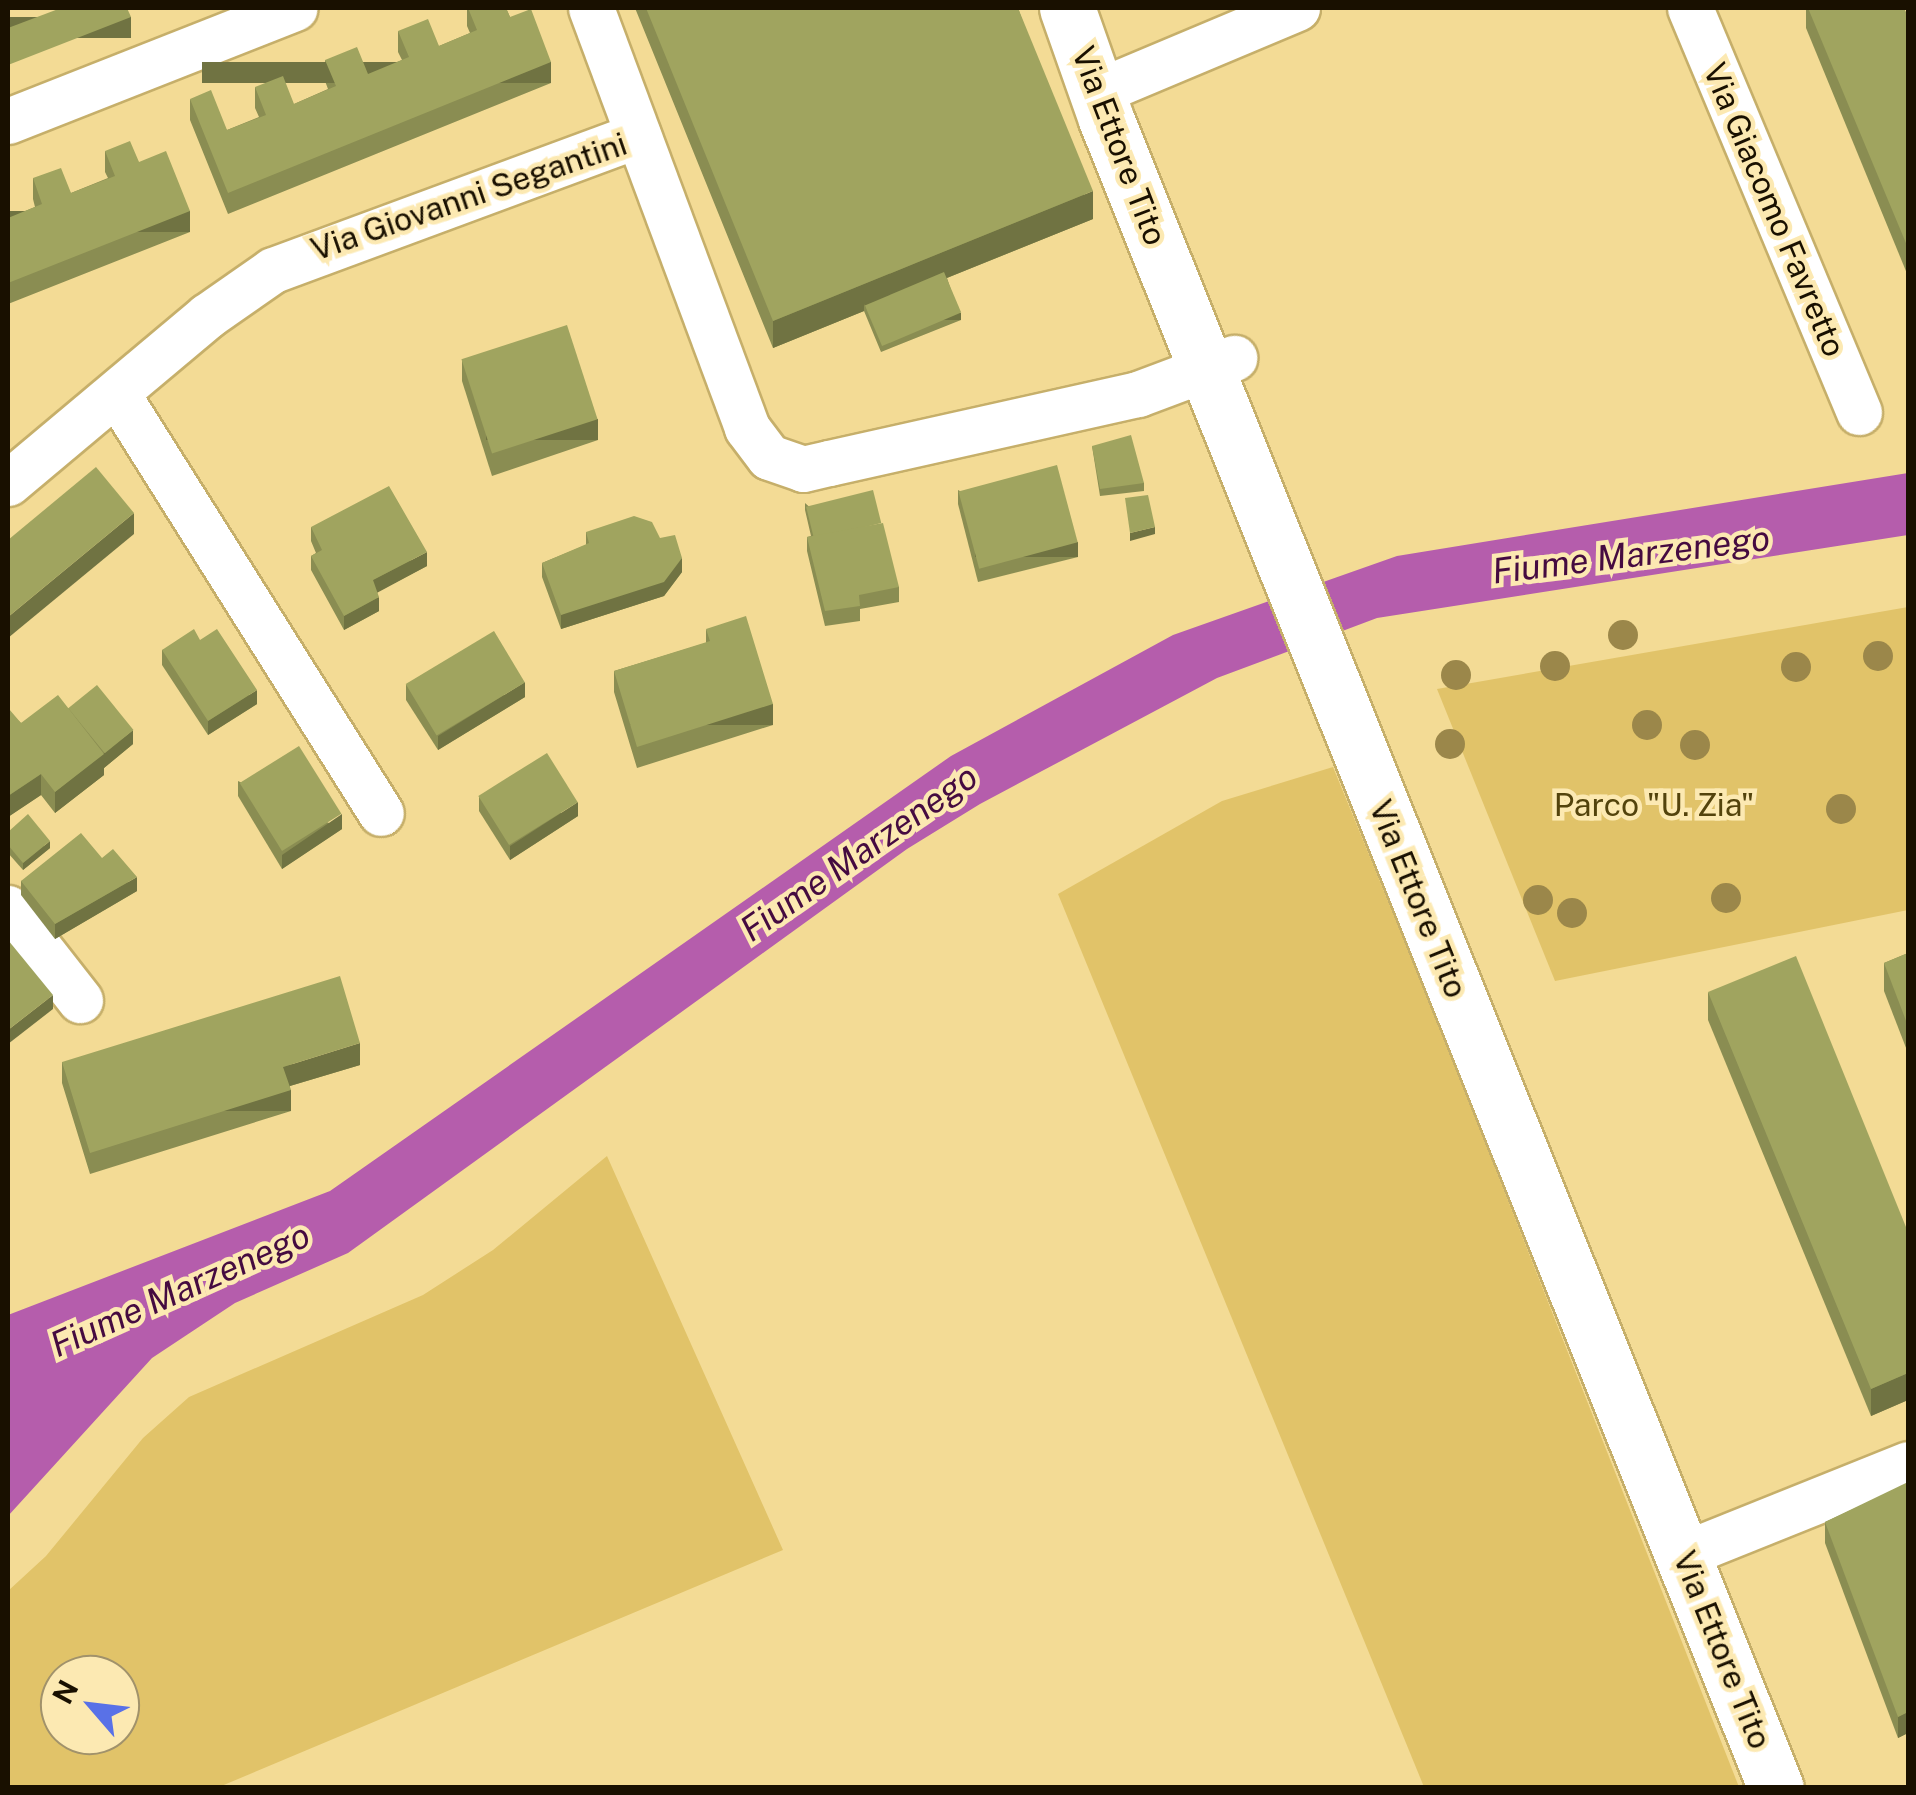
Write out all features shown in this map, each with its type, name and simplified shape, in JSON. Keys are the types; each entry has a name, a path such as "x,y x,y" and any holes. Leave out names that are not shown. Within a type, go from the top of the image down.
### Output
{"street":[{"path":"8,121 295,8"},
{"path":"591,8 638,134"},
{"name":"Via Ettore Tito","path":"1068,8 1110,86 1696,1548 1807,1788"},
{"name":"Via Ettore Tito","path":"1099,8 1110,86"},
{"path":"1110,86 1298,8"},
{"name":"Via Giacomo Favretto","path":"1690,8 1859,412"},
{"name":"Via Giovanni Segantini","path":"8,483 273,270 638,134 756,446 786,466 829,464 1138,394 1221,364"},
{"path":"117,394 381,813"},
{"path":"8,908 80,1000"},
{"path":"1696,1548 1908,1464"},
{"name":"Via Ettore Tito","path":"1696,1548 1776,1788"}],"green space":[{"name":"Parco \"U. Zia\"","path":"1908,607 1908,910 1555,981 1437,689"},
{"path":"1333,767 1439,1025 1739,1787 1424,1787 1058,894 1222,801"},
{"path":"607,1156 783,1550 219,1787 8,1787 8,1591 46,1556 143,1438 189,1397 423,1295 493,1250"}],"water":[{"name":"Fiume Marzenego","path":"1908,473 1908,535 1377,618 1217,678 980,804 907,849 348,1253 235,1303 152,1358 8,1516 8,1315 330,1191 951,756 1173,635 1397,556"}],"building":[{"path":"61,8 127,8 131,17 8,65 8,28"},
{"path":"468,8 506,8 510,17 531,9 551,62 228,193 190,99 211,90 227,130 266,115 255,87 283,76 294,104 336,86 325,60 357,47 368,74 409,57 398,31 428,19 439,46 477,30"},
{"path":"646,8 1018,8 1093,191 773,321"},
{"path":"1808,8 1904,8 1908,18 1908,248"},
{"path":"130,141 139,162 166,151 190,211 8,283 8,218 42,204 33,178 61,168 71,193 115,176 105,151"},
{"path":"944,272 961,313 882,346 865,306"},
{"path":"567,325 598,419 492,453 461,359"},
{"path":"1131,435 1144,483 1100,489 1092,446"},
{"path":"1057,465 1078,542 979,569 958,491"},
{"path":"96,467 134,513 8,617 8,540"},
{"path":"389,486 427,552 373,580 379,597 344,616 311,556 322,550 311,527"},
{"path":"873,490 881,523 814,540 806,507"},
{"path":"1148,495 1155,527 1130,533 1125,498"},
{"path":"634,516 652,522 660,538 675,535 682,558 664,582 561,615 542,563 589,543 586,532"},
{"path":"883,523 899,587 859,595 860,606 825,611 807,537"},
{"path":"746,616 773,704 637,747 614,671 710,641 706,629"},
{"path":"194,629 200,640 217,629 257,690 208,721 162,650"},
{"path":"494,631 525,682 437,735 406,684"},
{"path":"97,685 134,730 105,753 68,708"},
{"path":"58,695 104,754 55,792 41,774 8,796 8,711 21,723"},
{"path":"299,746 341,814 282,851 240,783"},
{"path":"547,753 578,802 509,845 478,796"},
{"path":"28,814 50,841 23,863 8,845 8,832"},
{"path":"81,833 102,858 113,849 137,877 55,924 21,881"},
{"path":"8,940 53,995 8,1030"},
{"path":"1908,953 1908,1026 1884,963"},
{"path":"1796,956 1908,1232 1908,1373 1871,1389 1708,992"},
{"path":"340,976 360,1043 283,1067 291,1090 90,1153 62,1062"},
{"path":"1908,1482 1908,1712 1898,1717 1825,1522"}]}
